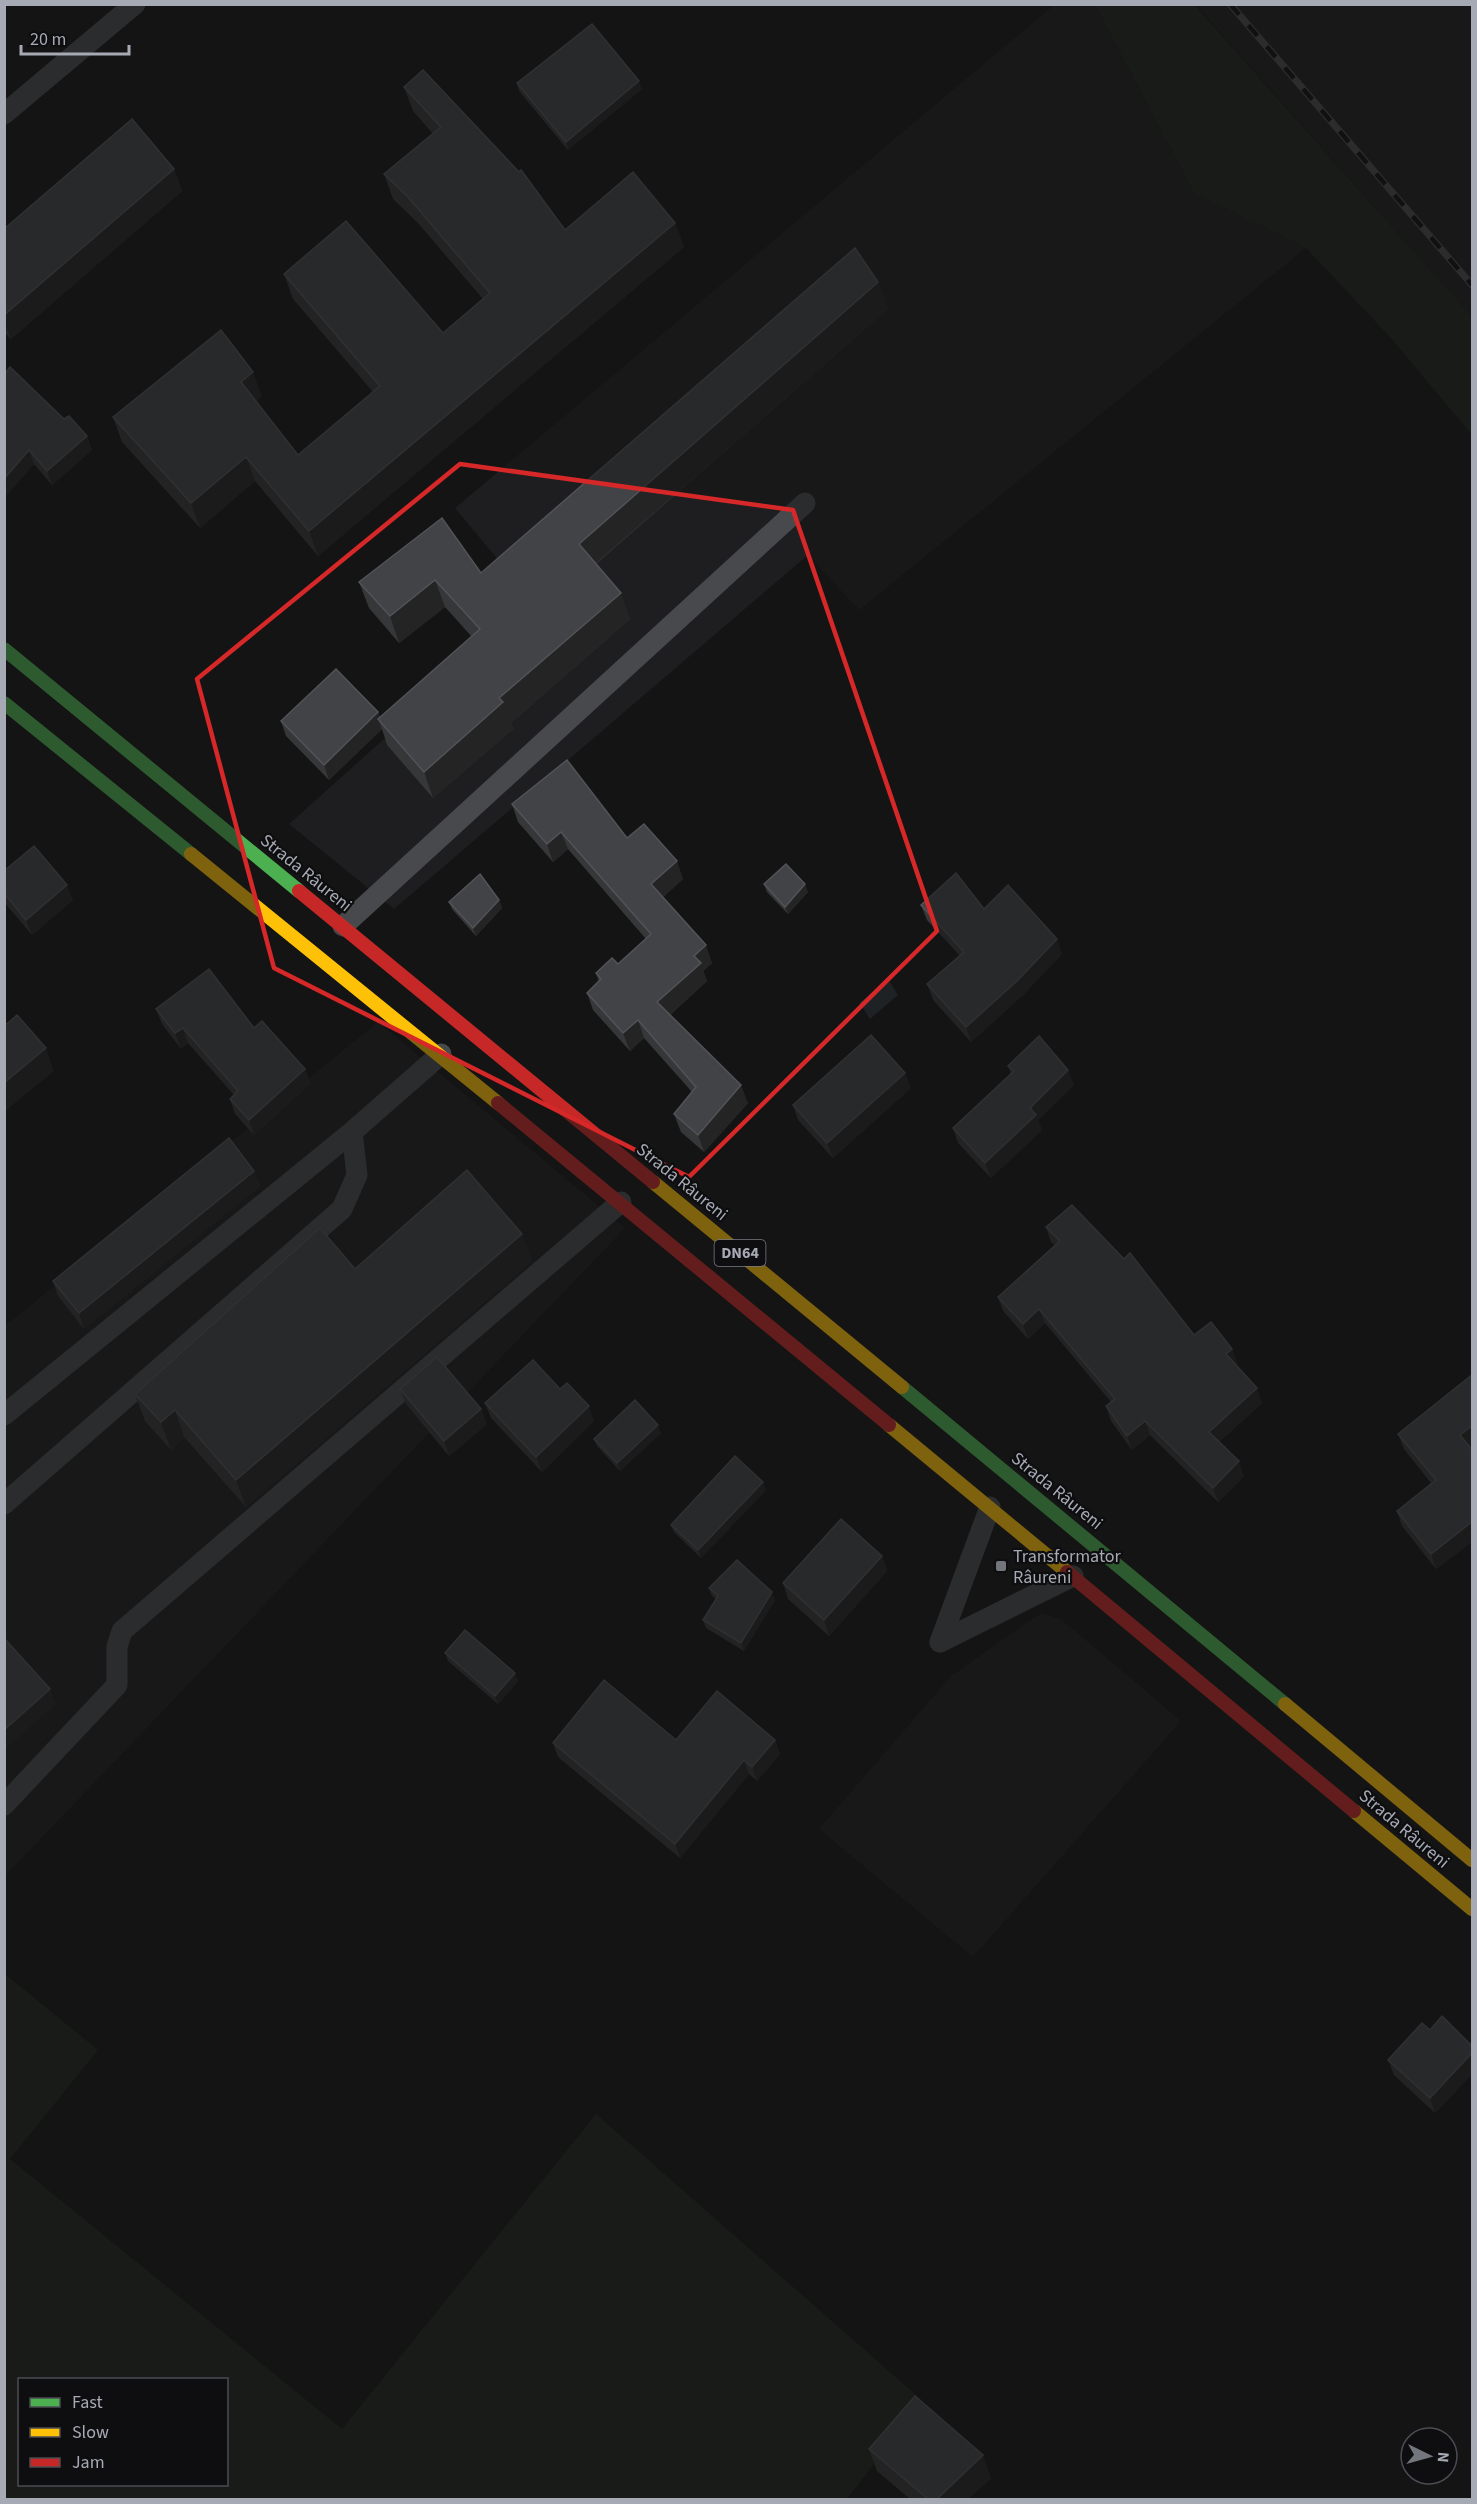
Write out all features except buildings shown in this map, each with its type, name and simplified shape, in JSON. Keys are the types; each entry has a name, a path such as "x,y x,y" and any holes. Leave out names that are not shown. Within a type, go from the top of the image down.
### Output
{"main road":[{"name":"Strada Râureni","path":"4,649 343,926 1473,1860"},
{"name":"Strada Râureni","path":"4,703 441,1054 1473,1909"}],"lane":[{"path":"4,114 135,4"},
{"path":"343,926 806,503"},
{"path":"4,1415 352,1132 441,1054"},
{"path":"4,1504 342,1209 357,1175 352,1132"},
{"path":"4,1805 117,1685 117,1647 122,1631 621,1202"},
{"path":"990,1507 940,1642 1073,1576"}],"highlighted area":[{"path":"460,464 793,510 937,931 689,1177 274,968 197,679"}],"shaded area":[{"path":"1054,5 1095,5 1194,193 1306,248 859,610 808,555 394,909 289,824 535,604 455,508"},
{"path":"1095,5 1195,5 1466,310 1472,317 1472,435 1391,338 1306,248 1194,193"},
{"path":"1196,5 1472,5 1472,317 1320,145"},
{"path":"888,979 898,995 870,1019 860,1003"},
{"path":"378,1022 625,1228 5,1876 5,1326"},
{"path":"1041,1613 1061,1619 1181,1721 973,1957 819,1829 951,1676"},
{"path":"4,1973 98,2050 10,2159 342,2429 596,2114 923,2401 847,2499 5,2499"}],"railway":[{"path":"1230,4 1472,285"}],"traffic: fast":[{"path":"4,649 299,891"},
{"path":"4,703 191,854"},
{"path":"902,1387 1285,1704"}],"traffic: slow":[{"path":"191,854 498,1103"},
{"path":"653,1182 902,1387"},
{"path":"889,1425 1067,1572"},
{"path":"1285,1704 1472,1860"},
{"path":"1354,1811 1472,1909"}],"traffic: jam":[{"path":"299,891 653,1182"},
{"path":"498,1103 889,1425"},
{"path":"1067,1572 1354,1811"}],"place":[{"name":"Transformator Râureni","path":"1001,1566"}]}
